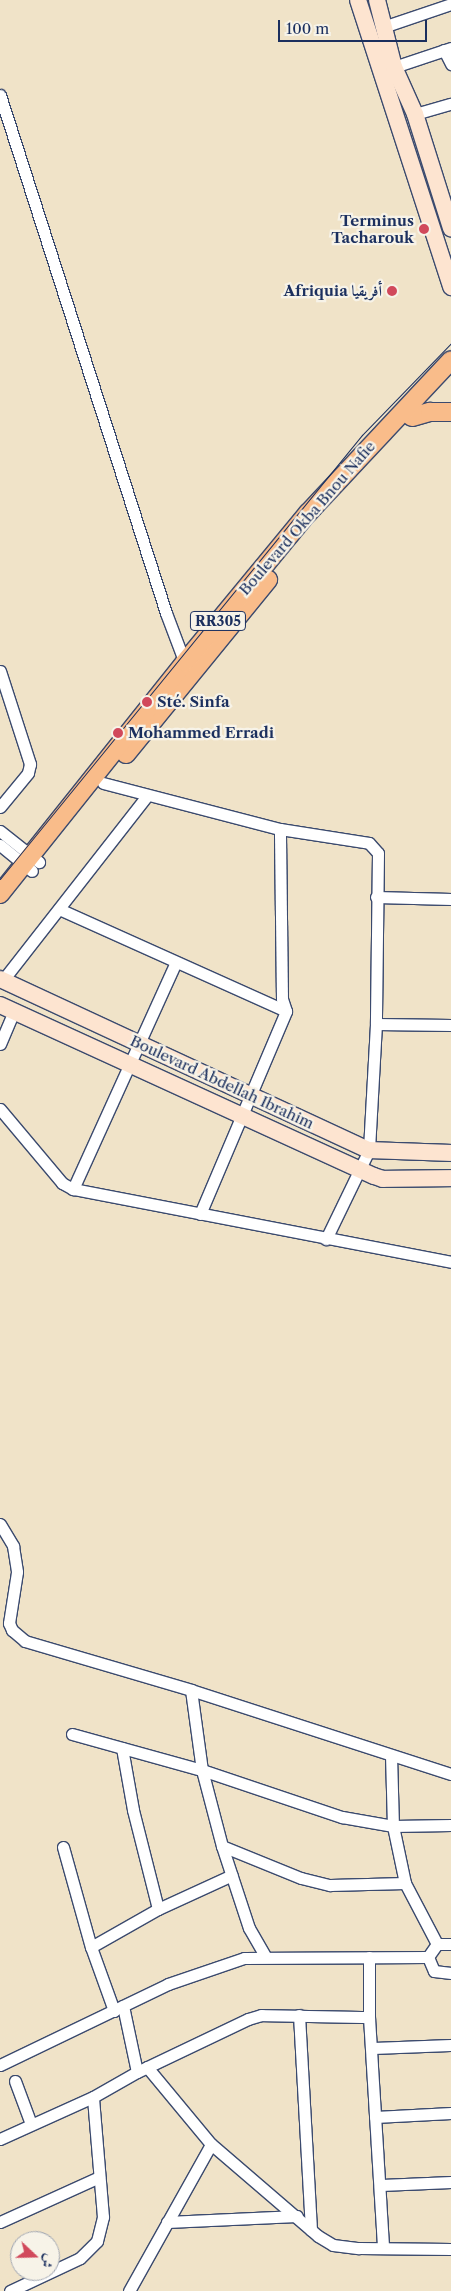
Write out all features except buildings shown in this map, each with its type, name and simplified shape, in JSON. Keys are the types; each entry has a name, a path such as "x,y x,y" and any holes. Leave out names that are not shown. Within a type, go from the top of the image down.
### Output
{"main road":[{"name":"Boulevard Okba Bnou Nafie","path":"0,910 31,863 187,669 308,513 451,360"},
{"name":"Boulevard Okba Bnou Nafie","path":"0,894 31,863 103,783 187,669 302,538 451,377"},
{"path":"412,417 430,412 451,412"}],"street":[{"path":"358,0 451,287"},
{"path":"377,0 386,26 394,67 415,114 451,228"},
{"path":"386,26 451,4"},
{"path":"394,67 448,49 451,64"},
{"path":"0,95 145,549 187,669"},
{"path":"415,114 451,104"},
{"path":"0,670 30,764 28,773 0,807"},
{"path":"103,783 147,796 280,829 369,843 378,853 376,1024 369,1150 361,1171 326,1238"},
{"path":"2,980 147,796"},
{"path":"200,1214 286,1011 282,999 280,829"},
{"path":"0,831 31,863"},
{"path":"0,845 31,863"},
{"path":"376,897 451,899"},
{"path":"59,909 286,1011"},
{"path":"73,1189 176,962"},
{"name":"Boulevard Abdellah Ibrahim","path":"2,980 369,1150 451,1153"},
{"path":"0,1044 7,1008"},
{"name":"Boulevard Abdellah Ibrahim","path":"7,1008 361,1171 383,1179 451,1178"},
{"path":"376,1024 451,1025"},
{"path":"0,1109 62,1183 73,1189 451,1262"},
{"path":"0,1524 6,1529 17,1572 9,1623 17,1636 451,1774"},
{"path":"191,1690 202,1770 222,1846 249,1928 265,1956"},
{"path":"72,1734 202,1770 342,1817 393,1826 451,1825"},
{"path":"122,1748 133,1810 158,1909"},
{"path":"391,1755 393,1826 405,1883 437,1944"},
{"path":"222,1846 301,1878 330,1885 367,1887 405,1883"},
{"path":"63,1847 91,1947 119,2009 142,2069 211,2144 311,2230 334,2245 382,2247 399,2251 451,2249"},
{"path":"91,1947 158,1909 232,1874"},
{"path":"437,1944 451,1944"},
{"path":"428,1957 437,1944"},
{"path":"0,2065 212,1967 265,1956 428,1957"},
{"path":"369,1957 369,2017 381,2185 382,2247"},
{"path":"428,1957 434,1971 451,1973"},
{"path":"0,2139 94,2097 142,2069 248,2019 261,2015 369,2017"},
{"path":"299,2015 311,2230"},
{"path":"372,2048 451,2045"},
{"path":"15,2081 31,2124"},
{"path":"16,2290 80,2258 97,2241 103,2218 94,2097"},
{"path":"375,2117 451,2112"},
{"path":"129,2291 211,2144"},
{"path":"0,2222 99,2177"},
{"path":"381,2185 451,2182"},
{"path":"167,2222 296,2216"}],"tram line":[{"path":"0,879 362,435 451,343"}],"place":[{"name":"Terminus Tacharouk","path":"424,229"},
{"name":"Afriquia أفريقيا","path":"392,291"},
{"name":"Sté. Sinfa","path":"147,702"},
{"name":"Mohammed Erradi","path":"118,733"}]}
